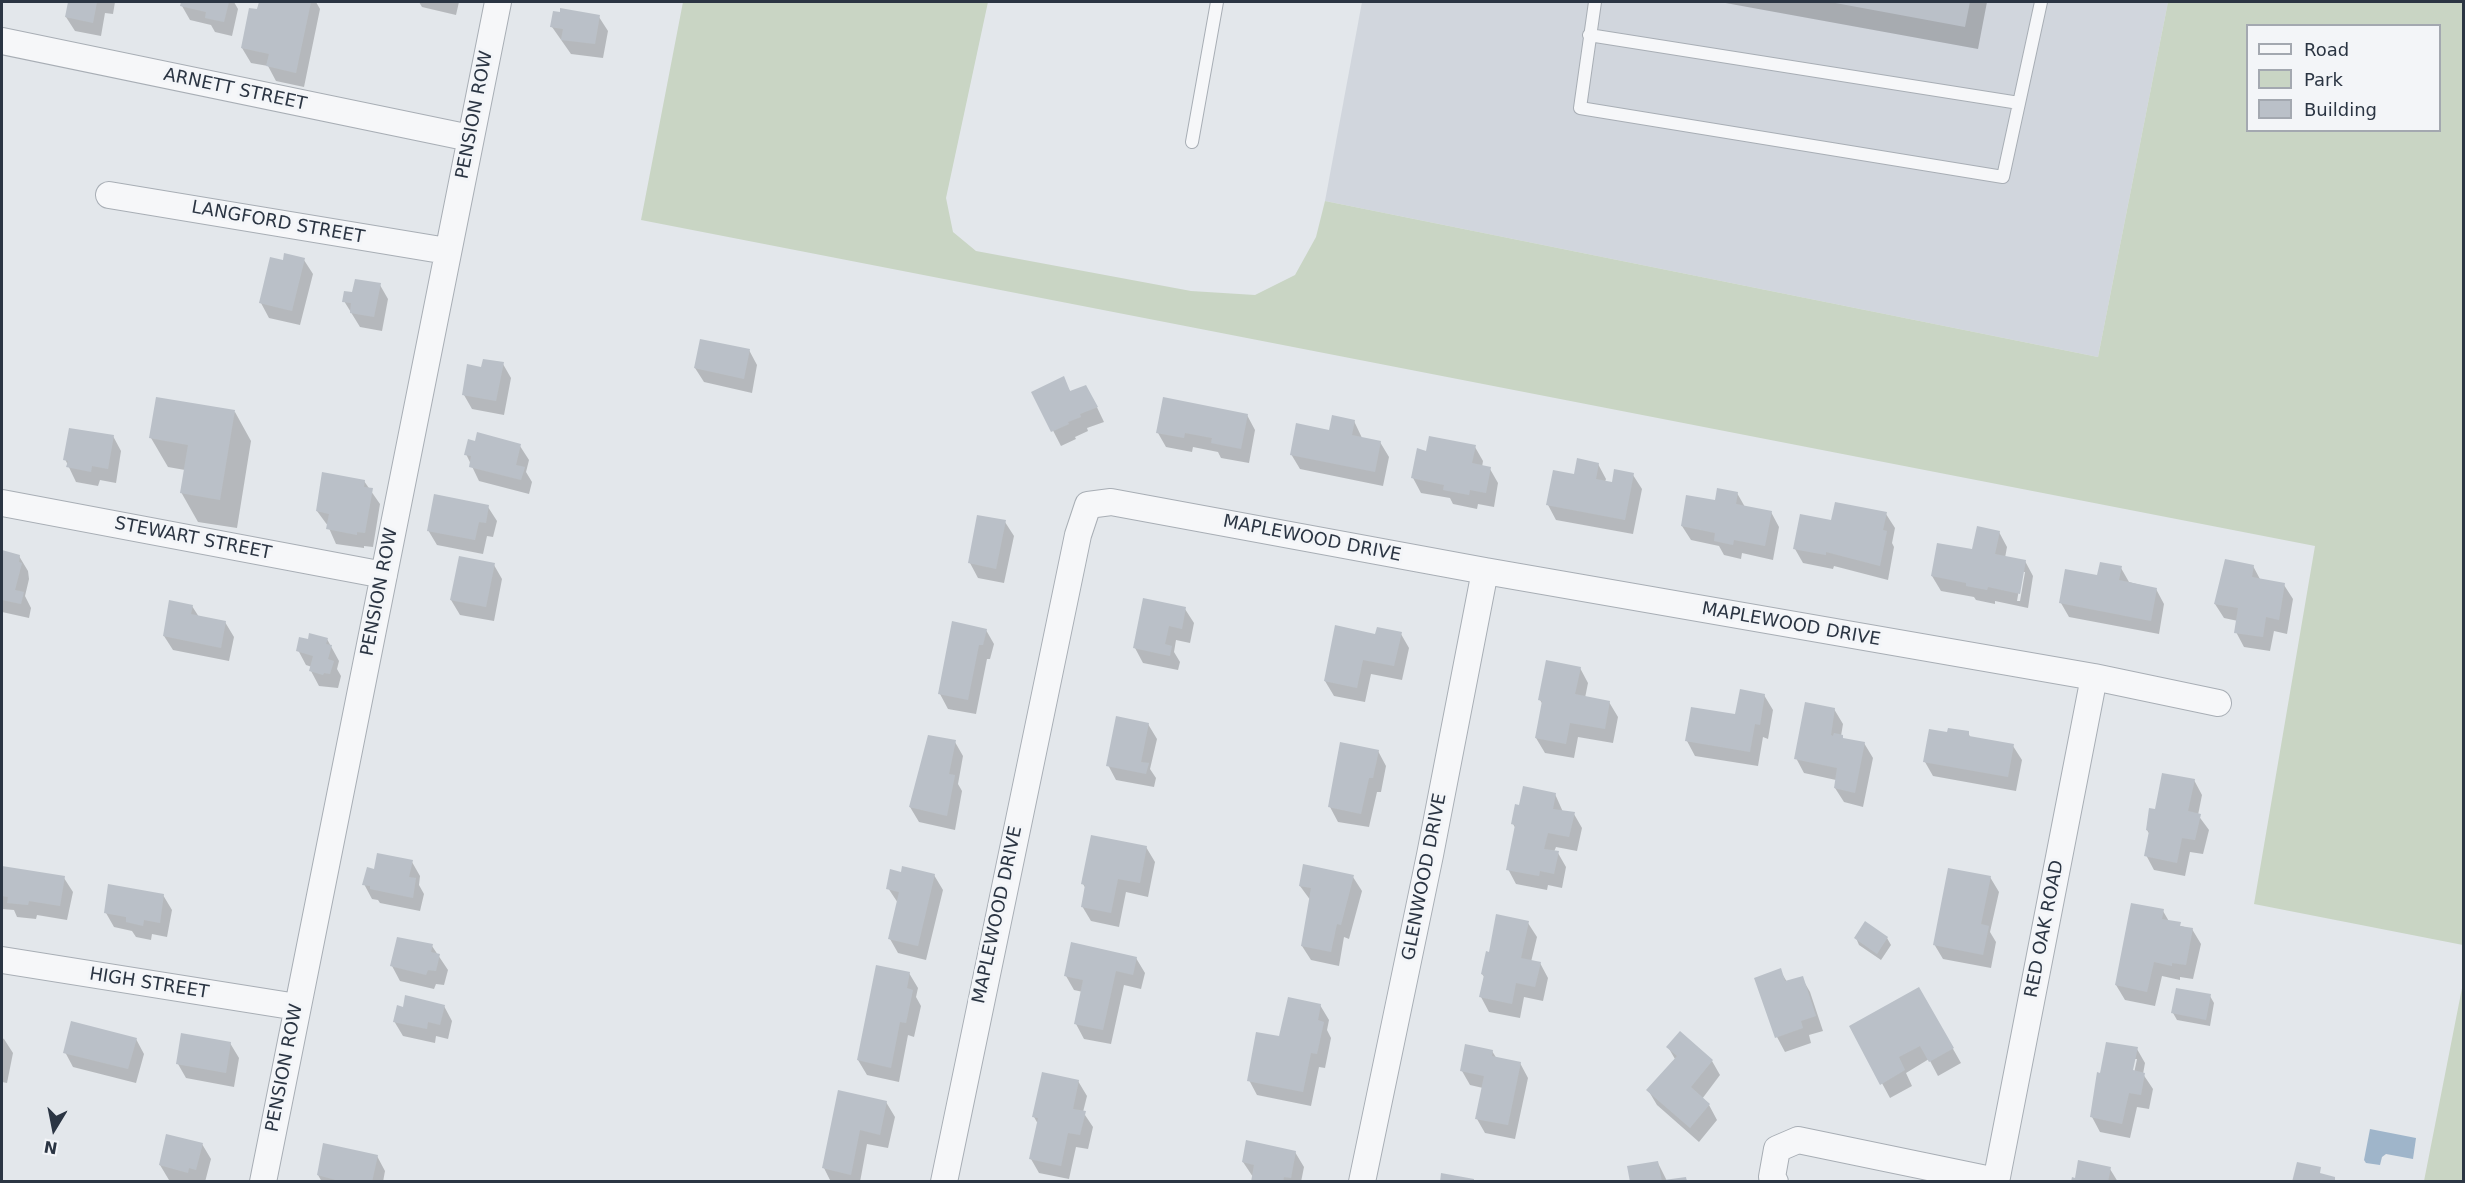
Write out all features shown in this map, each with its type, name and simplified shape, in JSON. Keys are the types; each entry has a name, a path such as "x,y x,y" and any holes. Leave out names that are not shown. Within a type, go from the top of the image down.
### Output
{"street":[{"name":"PENSION ROW","path":"263,1182 498,2"},
{"name":"ARNETT STREET","path":"2,41 470,138"},
{"name":"LANGFORD STREET","path":"109,195 447,251"},
{"name":"MAPLEWOOD DRIVE","path":"944,1182 1078,535 1088,505 1111,502 1485,571 2094,677 2218,703"},
{"name":"STEWART STREET","path":"2,503 384,575"},
{"name":"GLENWOOD DRIVE","path":"1362,1182 1430,855 1485,571"},
{"name":"RED OAK ROAD","path":"1996,1181 2094,677"},
{"name":"HIGH STREET","path":"2,960 297,1007"},
{"path":"1775,1182 1772,1177 1777,1149 1798,1140 1996,1181"}],"lane":[{"path":"1192,142 1217,2"},
{"path":"1595,2 1580,108 2003,177 2041,2"},
{"path":"1589,35 2019,103"}],"shaded area":[{"path":"1362,2 2168,2 2098,357 1325,201"}],"green space":[{"path":"683,2 988,2 946,198 953,232 976,251 1191,291 1255,295 1295,275 1316,237 1325,201 2098,357 2168,2 2463,2 2463,945 2254,904 2315,546 641,220"},
{"path":"2463,983 2463,1181 2424,1181"}],"water":[{"path":"2370,1129 2416,1138 2413,1159 2386,1154 2382,1157 2380,1165 2366,1163 2364,1160"}],"building":[{"path":"68,2 97,2 93,23 65,17"},
{"path":"181,2 229,2 224,22 205,18 206,12 180,6"},
{"path":"259,2 311,2 296,73 266,66 269,54 241,48 249,8 257,9"},
{"path":"1830,2 1970,2 1965,27"},
{"path":"560,8 600,15 595,44 561,40 563,29 550,27 553,11 560,12"},
{"path":"284,253 305,258 292,311 259,303 270,257 283,260"},
{"path":"355,279 381,283 374,317 350,313 351,303 342,302 344,291 352,292"},
{"path":"700,339 750,349 744,379 694,368"},
{"path":"483,359 504,362 496,401 462,395 467,364 481,367"},
{"path":"1064,376 1070,391 1086,385 1098,407 1080,414 1081,417 1051,432 1031,392"},
{"path":"156,397 235,410 220,500 180,493 188,445 149,438"},
{"path":"1163,397 1248,414 1241,449 1211,443 1212,438 1185,433 1184,438 1156,433"},
{"path":"1332,415 1355,420 1352,435 1381,441 1375,472 1290,455 1296,423 1329,430"},
{"path":"69,428 114,435 108,469 92,466 91,472 66,467 68,461 63,460"},
{"path":"477,432 521,444 516,465 525,467 521,480 469,467 471,456 464,455 468,439 475,441"},
{"path":"1429,436 1476,445 1472,463 1491,467 1486,493 1470,490 1469,495 1443,490 1444,485 1411,478 1417,448 1426,451"},
{"path":"1577,458 1599,463 1596,479 1612,482 1614,469 1634,473 1625,520 1546,505 1553,470 1574,474"},
{"path":"322,472 365,480 364,487 373,488 365,533 357,532 357,535 326,529 329,514 316,511"},
{"path":"1717,488 1738,492 1736,504 1772,511 1765,546 1734,540 1733,545 1714,541 1715,533 1681,526 1686,495 1715,500"},
{"path":"434,494 489,505 486,523 479,522 475,540 427,531"},
{"path":"1835,502 1887,512 1883,530 1887,531 1880,566 1826,552 1826,555 1793,549 1800,514 1831,520"},
{"path":"977,515 1006,520 996,569 968,563"},
{"path":"1977,526 2000,531 1995,554 2026,560 2020,594 1988,587 1987,590 1966,586 1966,583 1931,576 1937,543 1972,549"},
{"path":"2,550 20,555 19,562 22,563 15,590 24,592 21,604 2,600"},
{"path":"459,556 495,563 486,607 450,600"},
{"path":"2225,559 2254,565 2252,577 2285,583 2279,620 2266,617 2263,637 2234,633 2238,608 2214,604"},
{"path":"2100,562 2122,566 2119,580 2157,588 2151,621 2059,603 2065,569 2097,575"},
{"path":"1143,598 1186,607 1182,629 1169,626 1165,644 1172,646 1170,656 1133,648"},
{"path":"169,600 193,605 191,614 226,621 221,648 163,636"},
{"path":"952,621 987,629 983,645 979,645 968,700 938,694"},
{"path":"1335,625 1375,634 1377,627 1402,632 1394,666 1363,660 1357,688 1324,681"},
{"path":"309,633 328,638 326,644 332,645 328,659 334,661 330,674 324,673 323,675 309,671 313,656 296,651 299,637 308,639"},
{"path":"1546,660 1581,667 1575,694 1610,701 1605,729 1570,723 1566,744 1535,738 1542,701 1538,700"},
{"path":"1740,689 1765,694 1760,725 1755,724 1750,752 1685,741 1691,707 1735,714"},
{"path":"1805,702 1835,708 1831,735 1833,736 1834,733 1843,735 1843,738 1865,742 1855,793 1834,788 1837,768 1794,759"},
{"path":"1116,716 1149,723 1141,762 1149,763 1146,774 1106,766"},
{"path":"1948,728 1969,731 1969,736 2014,744 2008,777 1923,762 1929,729 1947,732"},
{"path":"928,735 956,740 949,774 955,775 947,816 909,807"},
{"path":"1340,742 1379,750 1373,778 1369,778 1361,814 1328,807"},
{"path":"2162,773 2195,779 2188,811 2201,814 2195,840 2182,838 2177,863 2144,856 2149,831 2146,830 2149,808 2155,809"},
{"path":"1523,786 1556,793 1553,809 1575,812 1569,837 1548,833 1544,849 1559,851 1554,874 1540,871 1539,876 1506,870 1515,825 1511,824 1515,804 1519,805"},
{"path":"1091,835 1147,846 1140,883 1118,879 1111,913 1081,907 1085,885 1081,884"},
{"path":"377,853 413,860 409,877 416,878 413,898 370,889 370,886 362,885 367,867 374,869"},
{"path":"1303,864 1354,875 1341,925 1337,924 1331,952 1301,946 1311,888 1299,886"},
{"path":"2,866 65,876 60,906 29,901 28,905 7,903 8,897 2,896"},
{"path":"902,866 935,874 918,946 888,939 899,892 886,889 890,869 901,872"},
{"path":"1948,868 1991,876 1981,924 1989,926 1983,955 1933,945"},
{"path":"108,884 164,894 160,923 144,920 143,926 126,922 126,917 104,913"},
{"path":"2131,903 2164,909 2162,919 2181,922 2180,926 2193,928 2186,965 2172,963 2172,966 2154,962 2147,992 2115,985"},
{"path":"1496,914 1529,921 1521,958 1541,962 1535,987 1516,983 1512,1004 1479,997 1484,975 1481,974 1486,951 1489,952"},
{"path":"1865,921 1888,937 1877,954 1854,938"},
{"path":"397,937 433,944 431,952 440,954 436,971 428,970 426,975 390,966"},
{"path":"1071,942 1137,957 1133,975 1116,971 1103,1030 1074,1024 1083,980 1064,976"},
{"path":"876,965 910,972 907,988 913,990 906,1023 900,1022 891,1068 857,1060"},
{"path":"1781,968 1785,981 1803,976 1816,1016 1801,1021 1803,1028 1775,1038 1754,978"},
{"path":"1919,987 1954,1048 1929,1062 1920,1046 1899,1057 1905,1070 1880,1085 1849,1026"},
{"path":"2176,988 2211,994 2206,1020 2171,1013"},
{"path":"405,995 445,1005 440,1025 428,1022 427,1029 393,1022 397,1005 403,1007"},
{"path":"1288,997 1321,1004 1318,1020 1324,1022 1317,1054 1311,1053 1303,1092 1247,1081 1256,1032 1279,1036"},
{"path":"71,1021 137,1038 128,1069 63,1053"},
{"path":"1680,1031 1713,1060 1691,1087 1710,1104 1690,1128 1646,1090 1677,1056 1666,1047"},
{"path":"181,1033 231,1042 226,1073 176,1064"},
{"path":"2106,1042 2138,1047 2133,1070 2145,1073 2141,1095 2129,1093 2122,1124 2090,1117 2097,1072 2100,1073"},
{"path":"1465,1044 1493,1050 1492,1056 1521,1062 1508,1125 1475,1119 1484,1076 1460,1071"},
{"path":"1042,1072 1079,1080 1073,1109 1086,1111 1080,1135 1068,1133 1061,1166 1029,1159 1038,1118 1032,1117"},
{"path":"838,1090 887,1101 880,1135 860,1130 851,1175 822,1168"},
{"path":"166,1134 203,1143 196,1170 189,1168 188,1173 159,1165"},
{"path":"1246,1140 1296,1151 1291,1178 1284,1177 1283,1182 1251,1182 1254,1165 1242,1162"},
{"path":"323,1143 378,1155 372,1182 343,1182 317,1175"},
{"path":"2078,1160 2111,1167 2108,1182 2071,1182 2072,1177 2075,1178"},
{"path":"1658,1161 1662,1182 1630,1182 1627,1166"},
{"path":"2297,1162 2321,1167 2320,1173 2335,1177 2335,1182 2292,1182"},
{"path":"1441,1173 1474,1179 1474,1182 1440,1182"},
{"path":"1686,1177 1687,1182 1664,1182 1664,1180"}]}
